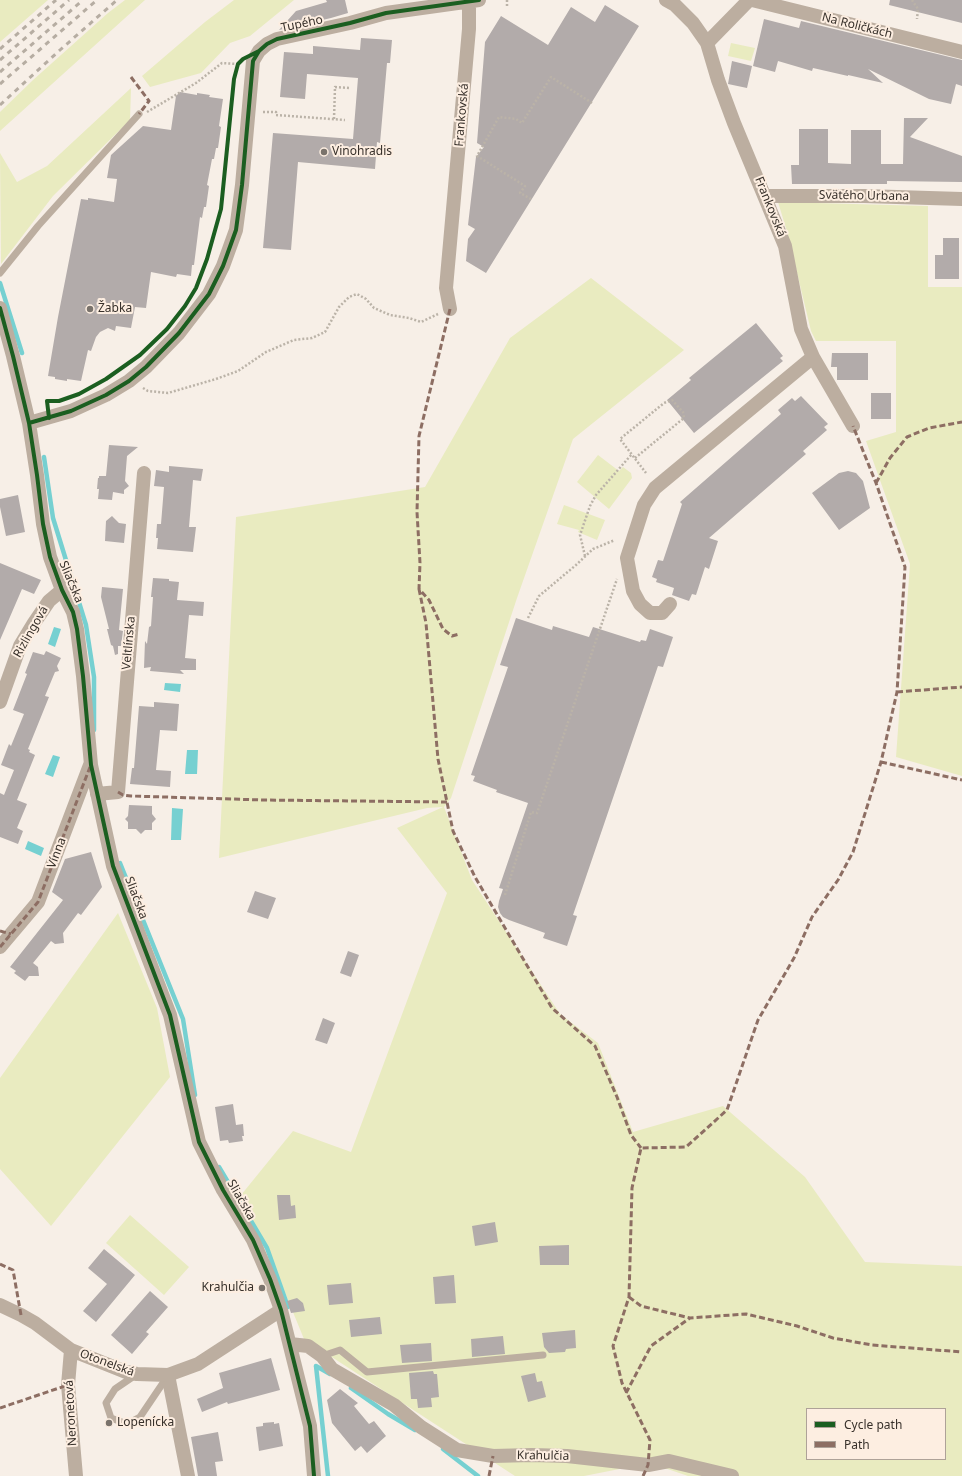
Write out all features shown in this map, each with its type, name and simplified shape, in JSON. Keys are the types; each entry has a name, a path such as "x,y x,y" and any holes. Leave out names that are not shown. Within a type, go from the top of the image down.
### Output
{"street":[{"name":"Frankovská","path":"666,0 674,5 693,23 707,43 718,80 734,123 785,246 801,329 813,357 853,426"},
{"name":"Na Roličkách","path":"707,43 751,0 962,52"},
{"name":"Frankovská","path":"450,309 446,288 469,29 474,1"},
{"name":"Tupého","path":"259,50 277,39 350,23 386,13 474,1"},
{"path":"29,423 71,411 106,395 129,381 146,367 179,333 209,294 223,266 236,230 242,185 254,61 259,50"},
{"name":"Svätého Urbana","path":"765,196 864,196 962,199"},
{"name":"Sliačska","path":"0,308 29,423 43,524 50,557 72,612 77,630 83,676 90,765 113,866 170,1015 199,1142 223,1190 252,1240 270,1280 281,1310 310,1426 314,1476"},
{"path":"670,604 662,613 650,613 640,604 633,591 627,558 644,505 656,488 813,357"},
{"name":"Veltlínska","path":"97,794 118,792 144,473"},
{"name":"Rizlingová","path":"0,702 20,646 49,601 62,590"},
{"name":"Vínna","path":"0,947 38,902 90,765"},
{"name":"Otonelská","path":"0,1305 35,1324 72,1350 126,1372 137,1374 168,1375 198,1364 281,1310"},
{"name":"Krahulčia","path":"290,1344 308,1346 322,1356 332,1368 394,1405 421,1427 458,1450 493,1456 567,1456 648,1465 669,1461 732,1476"},
{"name":"Neronetová","path":"72,1350 68,1385 76,1476"},
{"path":"168,1375 188,1476"}],"lane":[{"path":"0,273 38,226 140,114"},
{"path":"322,1356 340,1350 367,1372 543,1355"},
{"path":"137,1374 115,1389 106,1403 111,1418 127,1424 140,1417 168,1375"}],"path":[{"path":"507,0 507,6"},
{"path":"912,0 918,10 917,19"},
{"path":"236,72 238,64 243,59 259,50"},
{"path":"140,114 145,113 196,82 222,63 238,64"},
{"path":"530,200 520,194 525,186 477,156 499,117 516,120 522,123 551,78 592,103"},
{"path":"334,119 335,87 350,88"},
{"path":"259,112 276,112 276,115 345,120"},
{"path":"142,387 148,391 168,393 216,380 238,371 266,352 294,340 312,338 325,332 339,308 349,297 357,294 366,299 374,308 390,316 409,318 421,322 450,309"},
{"path":"635,458 684,418 683,412 675,402 672,400 664,403 620,439 646,473"},
{"path":"585,557 580,535 590,506 596,495 632,454"},
{"path":"528,618 539,596 576,566 593,549 616,540"},
{"path":"505,895 531,812 537,813 617,576"}],"green space":[{"path":"0,0 48,0 0,42"},
{"path":"125,0 145,0 0,131 0,112 33,80 108,13"},
{"path":"234,0 294,0 250,36 230,43 201,73 150,87 142,76 205,22"},
{"path":"731,43 755,48 751,61 728,56"},
{"path":"131,88 130,120 53,196 1,264 0,153 17,182 47,166"},
{"path":"778,202 928,206 928,287 962,287 962,776 896,757 910,564 866,441 896,432 896,341 816,341 811,331 788,235"},
{"path":"591,278 684,350 573,439 517,598 451,798 444,807 472,880 560,1014 598,1043 633,1132 723,1106 805,1177 865,1262 962,1266 962,1476 688,1476 650,1463 584,1476 515,1476 304,1339 265,1244 237,1200 293,1131 351,1152 447,893 397,828 443,807 427,808 219,858 236,517 425,487 510,338"},
{"path":"598,455 619,471 623,467 631,473 632,478 609,509 577,482"},
{"path":"564,505 605,520 597,540 578,532 579,530 557,524"},
{"path":"118,913 157,1008 170,1077 51,1226 0,1169 0,1078"},
{"path":"130,1215 189,1267 164,1295 106,1243"}],"water":[{"path":"54,627 61,629 55,647 48,644"},
{"path":"165,683 181,684 180,692 164,690"},
{"path":"187,750 198,750 197,774 185,774"},
{"path":"53,755 60,757 53,777 45,774"},
{"path":"172,808 183,809 181,840 171,840"},
{"path":"28,841 44,848 41,856 25,849"}],"building":[{"path":"326,0 345,0 348,13 279,30 296,11 327,2"},
{"path":"890,0 962,0 962,23 889,5"},
{"path":"605,5 639,26 486,273 466,261 468,239 475,229 468,225 476,157 484,147 477,143 485,42 501,16 548,45 571,7 595,22"},
{"path":"764,19 799,28 801,21 962,60 962,86 956,84 951,104 929,99 868,69 883,83 813,68 812,71 778,61 775,72 753,66"},
{"name":"Vinohradis","path":"361,38 392,40 390,63 387,63 380,143 377,142 375,169 298,162 291,250 263,248 273,133 353,139 358,78 307,74 305,99 280,97 284,52 313,54 313,46 360,50"},
{"path":"732,61 752,66 747,88 728,84"},
{"path":"180,92 197,95 197,93 210,95 209,97 223,99 219,126 221,127 218,148 216,148 214,159 212,159 207,185 209,186 206,207 204,207 202,218 200,217 194,265 192,265 191,276 177,274 176,277 151,272 146,308 135,307 131,328 116,326 115,331 108,328 100,332 96,337 91,351 88,350 81,381 67,379 67,381 48,376 81,199 88,200 88,198 114,202 117,179 107,178 111,155 143,126 171,130 176,96"},
{"path":"904,118 928,118 910,137 962,156 962,182 887,181 887,184 792,184 791,165 799,165 799,129 828,129 828,163 851,164 851,130 881,130 881,164 903,164"},
{"path":"943,238 959,238 959,279 935,279 935,255 943,255"},
{"path":"756,323 783,356 780,358 783,361 694,433 667,400 691,380 689,378"},
{"path":"832,353 868,353 868,380 837,380 837,367 831,367"},
{"path":"871,393 891,393 891,419 871,419"},
{"path":"801,396 828,424 824,427 827,430 803,451 806,454 709,538 718,541 709,569 705,567 696,595 692,594 689,601 672,595 674,588 656,582 657,579 652,577 658,560 663,561 682,504 680,502 781,414 778,410 792,398 795,401"},
{"path":"109,445 138,447 127,456 125,481 129,486 124,490 124,494 113,492 112,500 98,499 98,478 99,476 106,476"},
{"path":"169,466 203,469 201,481 193,480 189,527 196,527 193,552 157,549 157,524 161,524 164,487 154,486 156,470 169,472"},
{"path":"848,471 856,473 863,481 870,508 839,530 812,493 839,473"},
{"path":"18,495 25,532 6,536 0,507 0,499"},
{"path":"112,516 119,523 126,524 124,543 105,541 106,521"},
{"path":"0,563 41,580 34,594 22,589 0,640"},
{"path":"153,578 169,579 169,581 179,582 177,600 204,602 203,616 189,615 185,658 196,659 196,670 180,670 184,674 150,671 151,667 144,668 145,641 147,644 149,627 151,626 153,597 151,597"},
{"path":"102,587 123,589 119,630 123,631 121,646 118,646 118,654 115,655 107,629 109,629 101,597"},
{"path":"516,618 552,630 553,626 589,637 593,627 640,642 641,640 646,641 650,629 673,637 663,667 658,666 573,915 577,916 567,946 543,938 545,933 509,920 503,917 500,913 498,907 503,889 499,888 528,803 496,792 497,790 473,781 475,776 471,775 508,667 500,665"},
{"path":"46,651 61,658 57,666 59,671 55,672 45,696 49,697 28,749 30,750 29,752 35,755 17,800 27,804 17,828 23,831 18,844 0,837 0,793 4,795 14,770 1,765 9,744 11,746 24,714 13,710 27,674 25,673 33,652 44,655"},
{"path":"154,702 179,704 177,731 160,730 156,770 171,771 170,787 130,784 132,768 134,768 139,706 154,707"},
{"path":"129,805 152,806 152,814 156,819 152,823 152,830 145,830 141,834 136,829 128,829 128,822 125,819 128,816"},
{"path":"91,852 102,887 81,915 78,913 63,933 64,943 55,944 51,941 33,963 38,967 39,976 29,976 25,981 14,973 16,971 10,967 63,900 52,892 65,859"},
{"path":"255,891 276,898 268,919 247,912"},
{"path":"348,951 359,955 351,977 340,973"},
{"path":"323,1018 335,1023 327,1044 315,1040"},
{"path":"233,1104 236,1125 243,1124 243,1141 229,1143 228,1140 220,1141 215,1107"},
{"path":"277,1195 290,1195 291,1206 295,1205 296,1218 279,1220"},
{"path":"495,1222 498,1242 475,1246 472,1226"},
{"path":"569,1245 569,1265 540,1265 539,1246"},
{"path":"104,1249 135,1275 96,1322 83,1311 107,1284 88,1268"},
{"path":"454,1275 456,1303 435,1304 433,1277"},
{"path":"351,1283 353,1303 329,1305 327,1285"},
{"path":"150,1291 168,1307 146,1332 149,1334 132,1354 111,1335"},
{"path":"297,1298 303,1303 305,1311 291,1313 287,1301"},
{"path":"380,1317 382,1334 351,1337 349,1320"},
{"path":"575,1330 576,1348 566,1349 565,1352 549,1353 544,1347 542,1333"},
{"path":"503,1336 505,1354 472,1357 471,1339"},
{"path":"431,1343 432,1361 402,1363 400,1345"},
{"path":"271,1358 280,1390 228,1404 227,1402 202,1412 197,1399 223,1388 219,1373"},
{"path":"433,1371 434,1374 437,1374 439,1397 431,1398 432,1407 418,1408 417,1399 411,1399 409,1373"},
{"path":"535,1373 537,1382 542,1381 546,1397 528,1402 521,1376"},
{"path":"340,1389 358,1403 354,1406 369,1424 374,1421 386,1436 367,1453 361,1446 355,1451 332,1423 327,1400"},
{"path":"274,1422 274,1424 279,1423 283,1446 259,1451 256,1427 263,1426 263,1423"},
{"path":"218,1432 223,1461 215,1462 217,1476 198,1476 191,1437"}],"waterway":[{"path":"0,283 22,353"},
{"path":"44,457 53,518 86,625 94,677 94,730"},
{"path":"120,863 183,1019 195,1095"},
{"path":"219,1167 267,1248 288,1307"},
{"path":"316,1366 330,1374"},
{"path":"316,1366 328,1476"},
{"path":"351,1388 388,1414 415,1430"},
{"path":"443,1449 478,1476"}],"railway":[{"path":"0,49 56,0"},
{"path":"0,60 69,0"},
{"path":"0,72 83,0"},
{"path":"0,84 97,0"},
{"path":"0,105 117,0"}],"marked path":[{"path":"131,77 149,101 139,114"},
{"path":"450,309 419,436 417,512 420,563 419,589 429,600 443,629 452,636 459,634"},
{"path":"876,483 890,458 907,437 929,428 962,422"},
{"path":"643,1476 648,1465 650,1440 622,1383 613,1346 629,1297 632,1188 641,1148 686,1147 727,1110 758,1020 794,958 812,917 838,880 853,852 881,762 897,692 905,567 876,483 853,426"},
{"path":"419,589 426,623 438,759 453,831 475,877 552,1008 595,1046 617,1097 631,1135 641,1148"},
{"path":"897,692 962,687"},
{"path":"881,762 962,780"},
{"path":"0,947 38,902 90,767"},
{"path":"118,792 123,795 131,796 263,800 447,802"},
{"path":"0,931 11,934"},
{"path":"0,1264 13,1270 21,1315"},
{"path":"629,1297 641,1306 690,1318 746,1314 797,1326 833,1338 872,1345 962,1352"},
{"path":"626,1393 651,1346 690,1318"},
{"path":"0,1408 68,1385"},
{"path":"489,1476 493,1456"}],"cycle path":[{"path":"29,423 71,411 106,395 129,381 146,367 179,333 209,294 223,266 236,230 242,185 253,61 259,51 267,44 277,39 350,23 386,13 479,0"},
{"path":"49,418 47,401 59,401 79,394 106,379 140,355 167,329 185,306 196,288 207,259 221,209 234,79 238,64 243,59 259,51"},
{"path":"0,308 29,423 43,524 50,557 62,590 73,612 77,629 91,765 113,866 170,1015 199,1142 223,1190 253,1240 270,1279 281,1310 310,1426 314,1476"}],"place":[{"name":"Vinohradis","path":"324,152"},
{"name":"Žabka","path":"90,309"},
{"name":"Krahulčia","path":"262,1288"},
{"name":"Lopenícka","path":"109,1423"}]}
